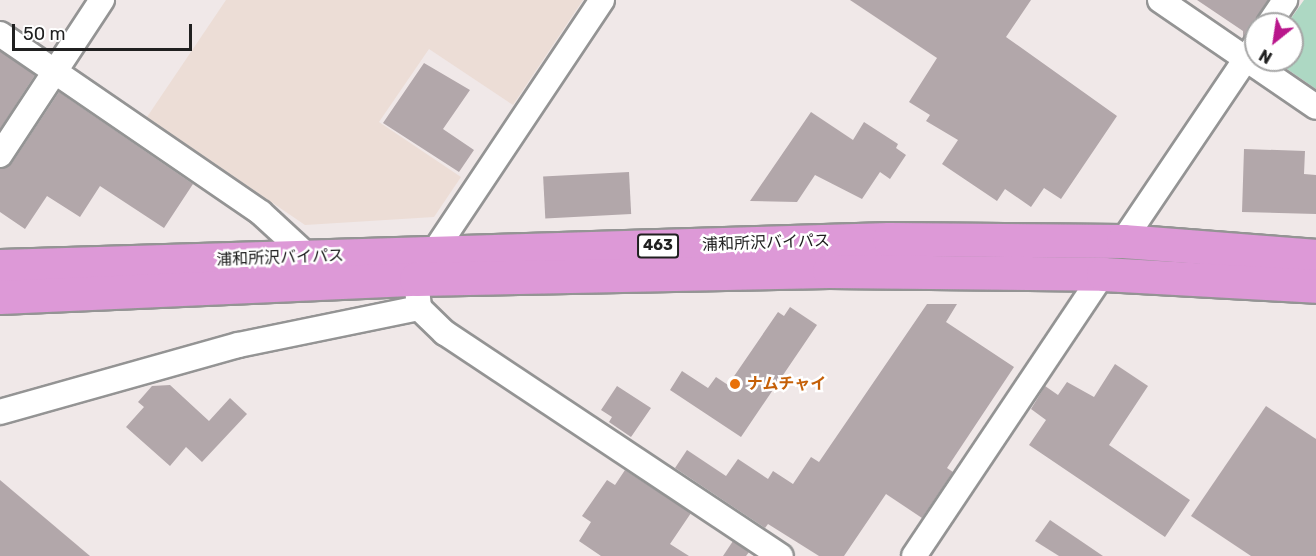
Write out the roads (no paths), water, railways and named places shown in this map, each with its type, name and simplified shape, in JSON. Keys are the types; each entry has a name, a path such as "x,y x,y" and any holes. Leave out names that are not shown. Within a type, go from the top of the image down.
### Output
{"highway":[{"name":"浦和所沢バイパス","path":"0,266 310,258 422,280 889,239 1124,241 1316,256"},
{"name":"浦和所沢バイパス","path":"0,297 422,280 829,271 1103,274 1316,286"}],"street":[{"path":"0,155 102,0"},
{"path":"0,412 238,345 422,280 602,0"},
{"path":"1160,0 1244,47"},
{"path":"0,34 261,213 310,258"},
{"path":"1124,241 1244,61"},
{"path":"1275,72 1316,107"},
{"path":"914,556 1103,274"},
{"path":"422,280 445,333 781,556"}],"place":[{"name":"ナムチャイ","path":"735,384"}]}
